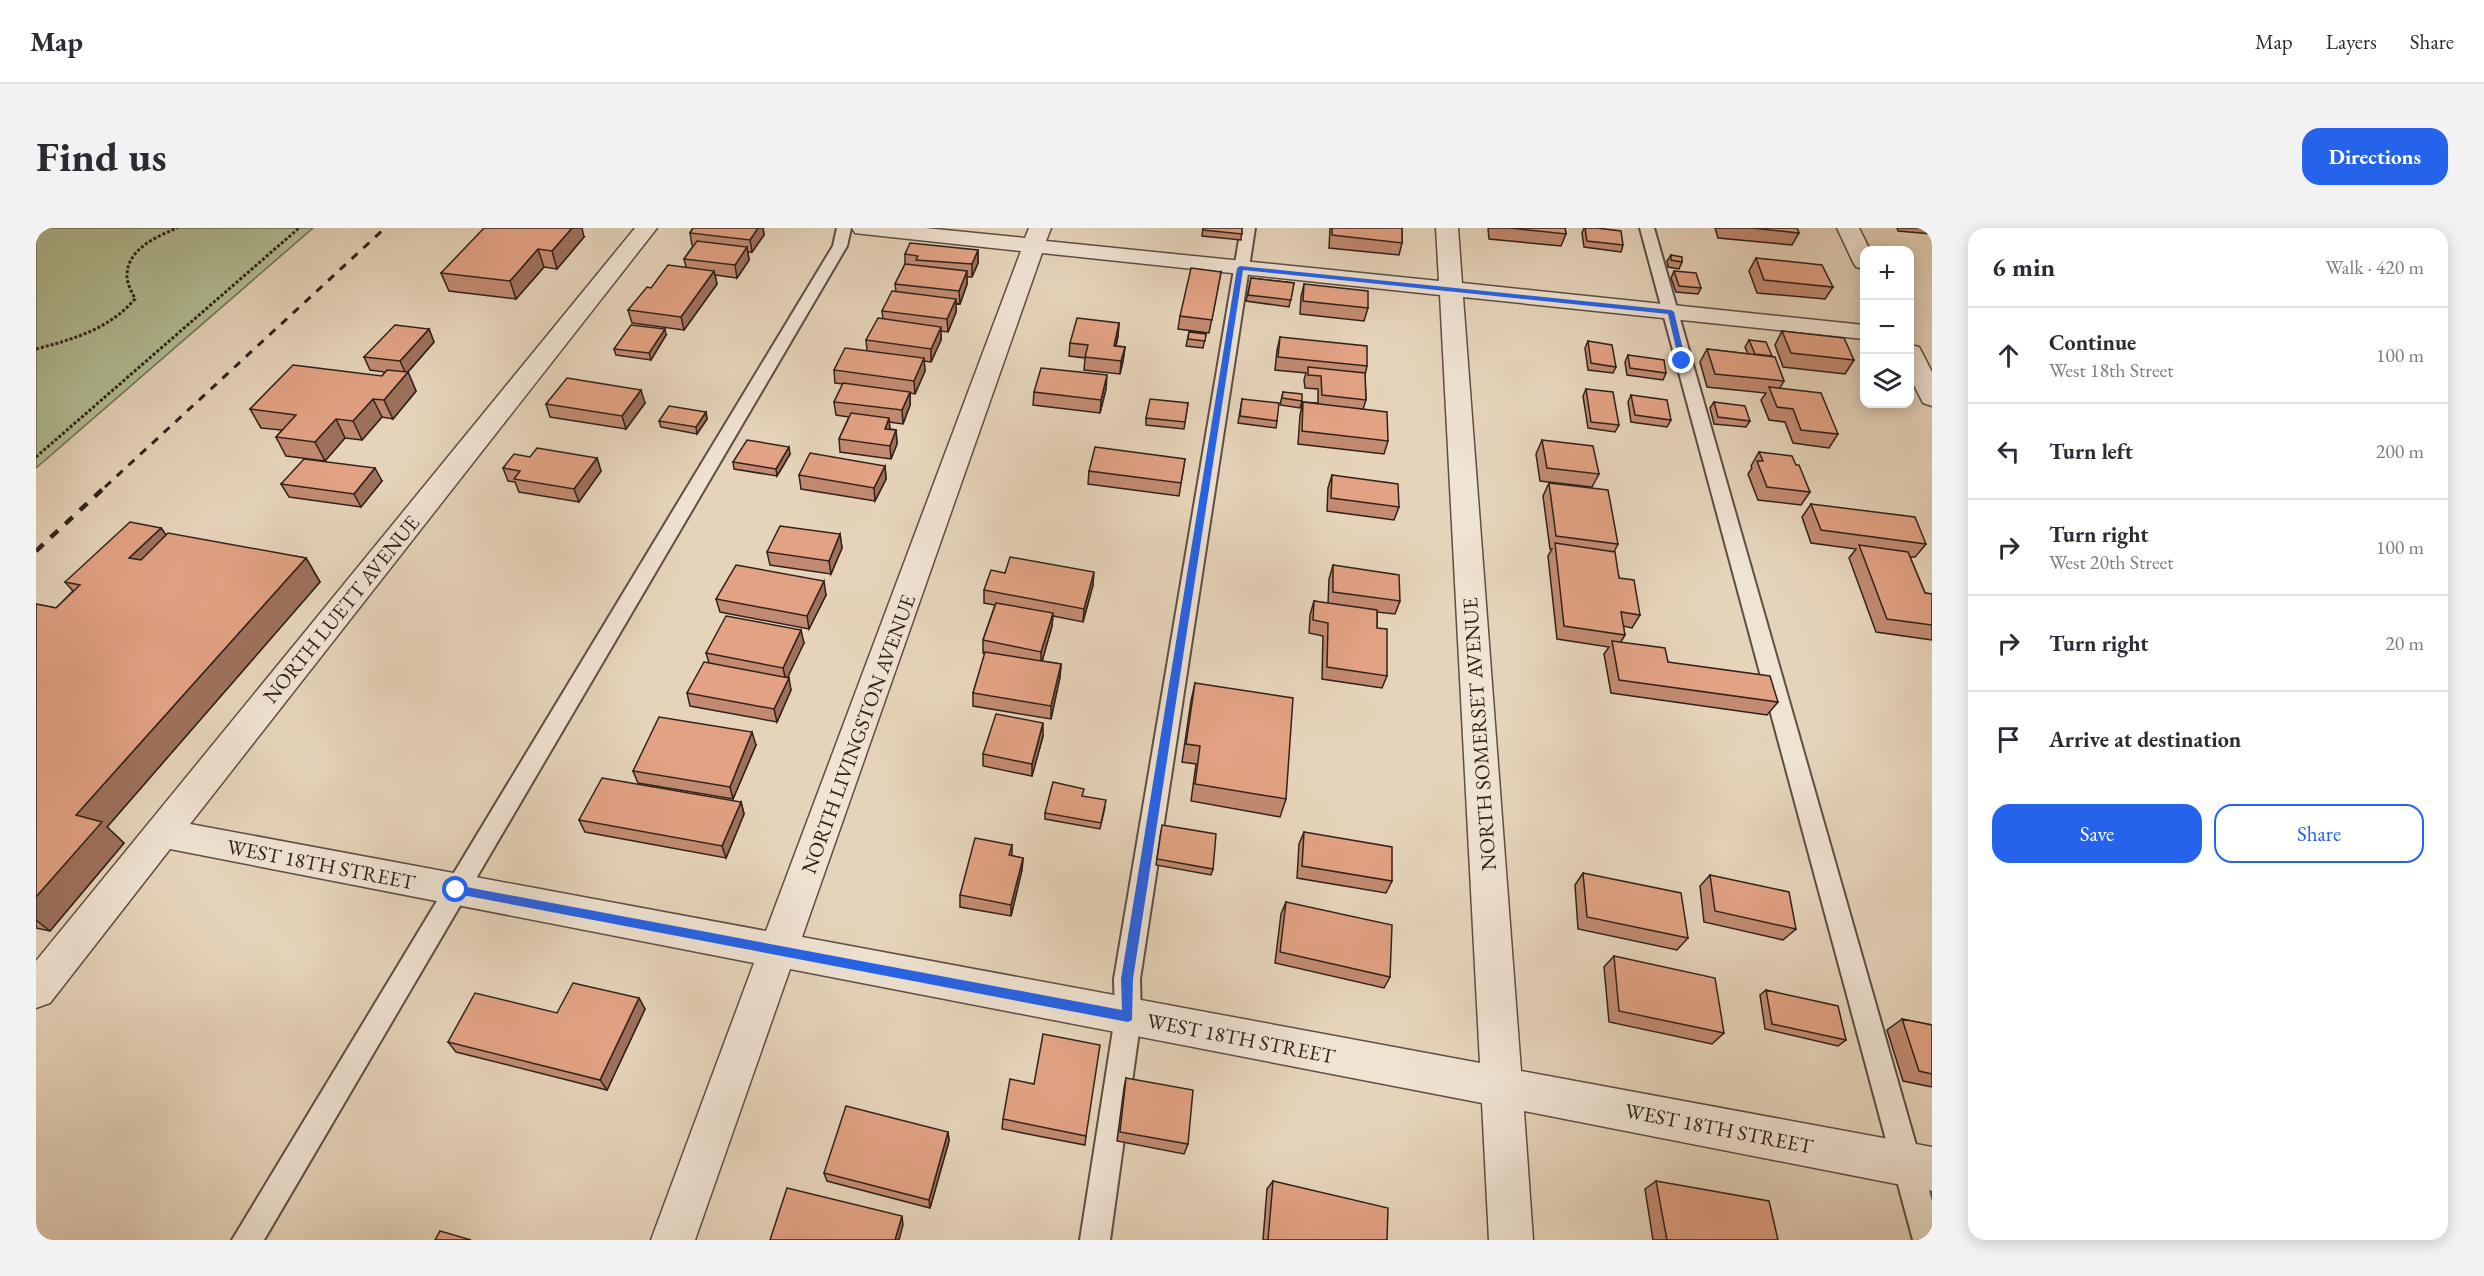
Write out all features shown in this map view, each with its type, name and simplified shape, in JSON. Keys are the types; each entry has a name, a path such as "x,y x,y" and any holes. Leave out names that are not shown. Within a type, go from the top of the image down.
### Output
{"street":[{"name":"NORTH LUETT AVENUE","path":"36,990 646,228"},
{"path":"863,228 1036,237 1240,268 1860,332"},
{"name":"NORTH SOMERSET AVENUE","path":"1447,228 1511,1240"},
{"path":"1848,228 1860,253"},
{"name":"NORTH LIVINGSTON AVENUE","path":"674,1240 780,952 1036,237"},
{"path":"1914,337 1932,339"},
{"path":"1911,354 1932,398"},
{"name":"WEST 18TH STREET","path":"161,833 1920,1166"}],"lane":[{"path":"248,1240 840,246 844,228"},
{"path":"1095,1240 1128,1017 1127,979 1248,228"},
{"path":"1647,228 1686,372 1920,1166 1928,1240"}],"path":[{"path":"36,349 96,329 126,311 135,299 127,277 132,254 145,244 177,228"},
{"path":"36,457 299,228"}],"green space":[{"path":"36,228 313,228 36,468"}],"building":[{"path":"484,228 572,228 552,251 538,249 510,281 441,273"},
{"path":"693,228 758,228 750,240 690,233"},
{"path":"1203,228 1242,228 1242,234 1203,230"},
{"path":"1332,228 1402,228 1402,243 1332,235"},
{"path":"1510,228 1565,228 1566,234"},
{"path":"1585,228 1621,231 1623,245 1587,241"},
{"path":"1752,228 1797,228 1799,233"},
{"path":"697,241 747,247 735,265 684,259"},
{"path":"910,243 978,250 972,264 916,260 918,256 905,254"},
{"path":"1671,255 1682,257 1682,262 1671,260"},
{"path":"1756,258 1822,265 1833,287 1764,280"},
{"path":"905,264 967,271 959,291 895,284"},
{"path":"668,265 714,271 681,317 628,310 647,287 651,288"},
{"path":"1191,268 1221,272 1212,320 1180,316"},
{"path":"1674,271 1696,273 1701,288 1679,286"},
{"path":"1251,278 1294,283 1291,300 1248,295"},
{"path":"1304,284 1368,291 1368,308 1303,301"},
{"path":"892,291 956,299 947,319 882,311"},
{"path":"878,318 941,327 931,349 866,340"},
{"path":"1077,318 1119,323 1114,346 1125,347 1121,361 1085,357 1088,345 1070,343"},
{"path":"395,325 429,329 400,361 364,357"},
{"path":"631,325 665,329 649,353 614,349"},
{"path":"1782,331 1844,338 1854,360 1791,353"},
{"path":"1189,332 1206,334 1205,341 1188,339"},
{"path":"1280,337 1367,346 1367,366 1278,357"},
{"path":"1749,340 1766,342 1772,356 1755,354"},
{"path":"1588,341 1612,345 1616,367 1591,363"},
{"path":"845,348 924,358 914,381 834,370"},
{"path":"1707,349 1775,357 1784,381 1715,374"},
{"path":"1628,355 1664,360 1666,373 1630,368"},
{"path":"293,365 382,376 387,370 408,372 384,400 373,399 353,421 336,419 315,442 276,437 296,415 250,409"},
{"path":"1308,367 1365,373 1366,400 1322,395 1321,376 1308,375"},
{"path":"1041,368 1107,375 1101,400 1034,392"},
{"path":"567,378 641,390 622,416 546,404"},
{"path":"843,383 910,392 902,410 834,402"},
{"path":"1769,387 1821,393 1838,434 1801,430 1793,409 1777,407"},
{"path":"1586,389 1613,392 1619,425 1591,422"},
{"path":"1283,392 1302,394 1302,401 1282,398"},
{"path":"1631,395 1667,400 1671,420 1635,415"},
{"path":"1150,399 1188,403 1185,422 1146,418"},
{"path":"1242,399 1279,403 1277,421 1240,416"},
{"path":"1303,402 1387,412 1388,441 1302,431"},
{"path":"1714,402 1745,406 1750,421 1718,417"},
{"path":"669,406 706,412 696,427 659,421"},
{"path":"851,413 889,418 885,429 896,430 890,446 839,439"},
{"path":"747,440 789,447 776,469 733,462"},
{"path":"1542,440 1593,446 1599,474 1547,468"},
{"path":"1095,447 1185,459 1181,483 1089,471"},
{"path":"537,448 597,458 574,489 514,479 520,471 503,468 514,454 530,457"},
{"path":"1759,452 1792,456 1796,465 1799,465 1810,492 1767,487 1757,461 1763,461"},
{"path":"810,453 885,466 874,488 799,475"},
{"path":"304,459 375,468 354,494 281,484"},
{"path":"1332,475 1398,484 1399,507 1331,498"},
{"path":"1549,483 1608,490 1618,544 1556,536"},
{"path":"1811,504 1915,517 1926,544 1821,530"},
{"path":"130,522 161,528 129,558 141,560 168,533 306,558 76,815 102,822 36,897 36,604 56,608 80,585 65,582"},
{"path":"780,526 840,534 829,561 767,552"},
{"path":"1555,543 1615,552 1619,578 1634,580 1640,615 1621,612 1625,635 1564,626"},
{"path":"1859,545 1908,552 1925,593 1932,594 1932,625 1887,619"},
{"path":"1010,557 1094,572 1084,609 984,590 991,570 1005,573"},
{"path":"736,565 824,581 807,616 716,599"},
{"path":"1333,565 1399,575 1400,601 1333,592"},
{"path":"1314,601 1377,610 1377,628 1387,629 1387,676 1327,667 1328,623 1313,620"},
{"path":"996,603 1053,613 1041,652 983,640"},
{"path":"726,616 801,630 783,668 706,653"},
{"path":"1612,641 1665,648 1668,662 1770,676 1778,702 1619,680"},
{"path":"985,652 1061,664 1051,706 973,693"},
{"path":"704,662 789,678 774,709 687,693"},
{"path":"1195,683 1293,698 1286,799 1195,784 1200,746 1186,744"},
{"path":"996,714 1043,723 1032,764 983,754"},
{"path":"659,717 752,732 730,787 633,771"},
{"path":"602,778 741,802 722,846 579,820"},
{"path":"1053,782 1084,789 1082,796 1106,800 1101,823 1045,813"},
{"path":"1162,825 1216,834 1213,869 1157,859"},
{"path":"1304,832 1392,847 1392,881 1302,866"},
{"path":"975,838 1012,845 1009,855 1023,858 1011,905 960,895"},
{"path":"1583,873 1681,893 1688,938 1587,917"},
{"path":"1710,875 1789,892 1796,929 1715,911"},
{"path":"1286,902 1392,925 1390,977 1280,952"},
{"path":"1614,956 1715,978 1724,1033 1619,1011"},
{"path":"573,983 639,998 600,1080 448,1042 475,993 557,1013"},
{"path":"1766,990 1838,1006 1846,1040 1772,1024"},
{"path":"1902,1019 1932,1025 1932,1074 1919,1071"},
{"path":"1043,1034 1100,1045 1086,1136 1003,1119 1010,1079 1034,1084"},
{"path":"1126,1078 1193,1090 1188,1144 1120,1132"},
{"path":"846,1106 948,1132 929,1200 824,1173"},
{"path":"1273,1181 1388,1208 1387,1240 1268,1240"},
{"path":"1656,1181 1769,1201 1778,1240 1667,1240"},
{"path":"787,1188 902,1216 895,1240 770,1240"},
{"path":"440,1231 471,1240 435,1240"}],"railway":[{"path":"105,487 385,228"},
{"path":"36,551 106,486"}],"route":[{"path":"456,890 1128,1017 1127,979 1240,268 1671,312 1682,361"}]}
